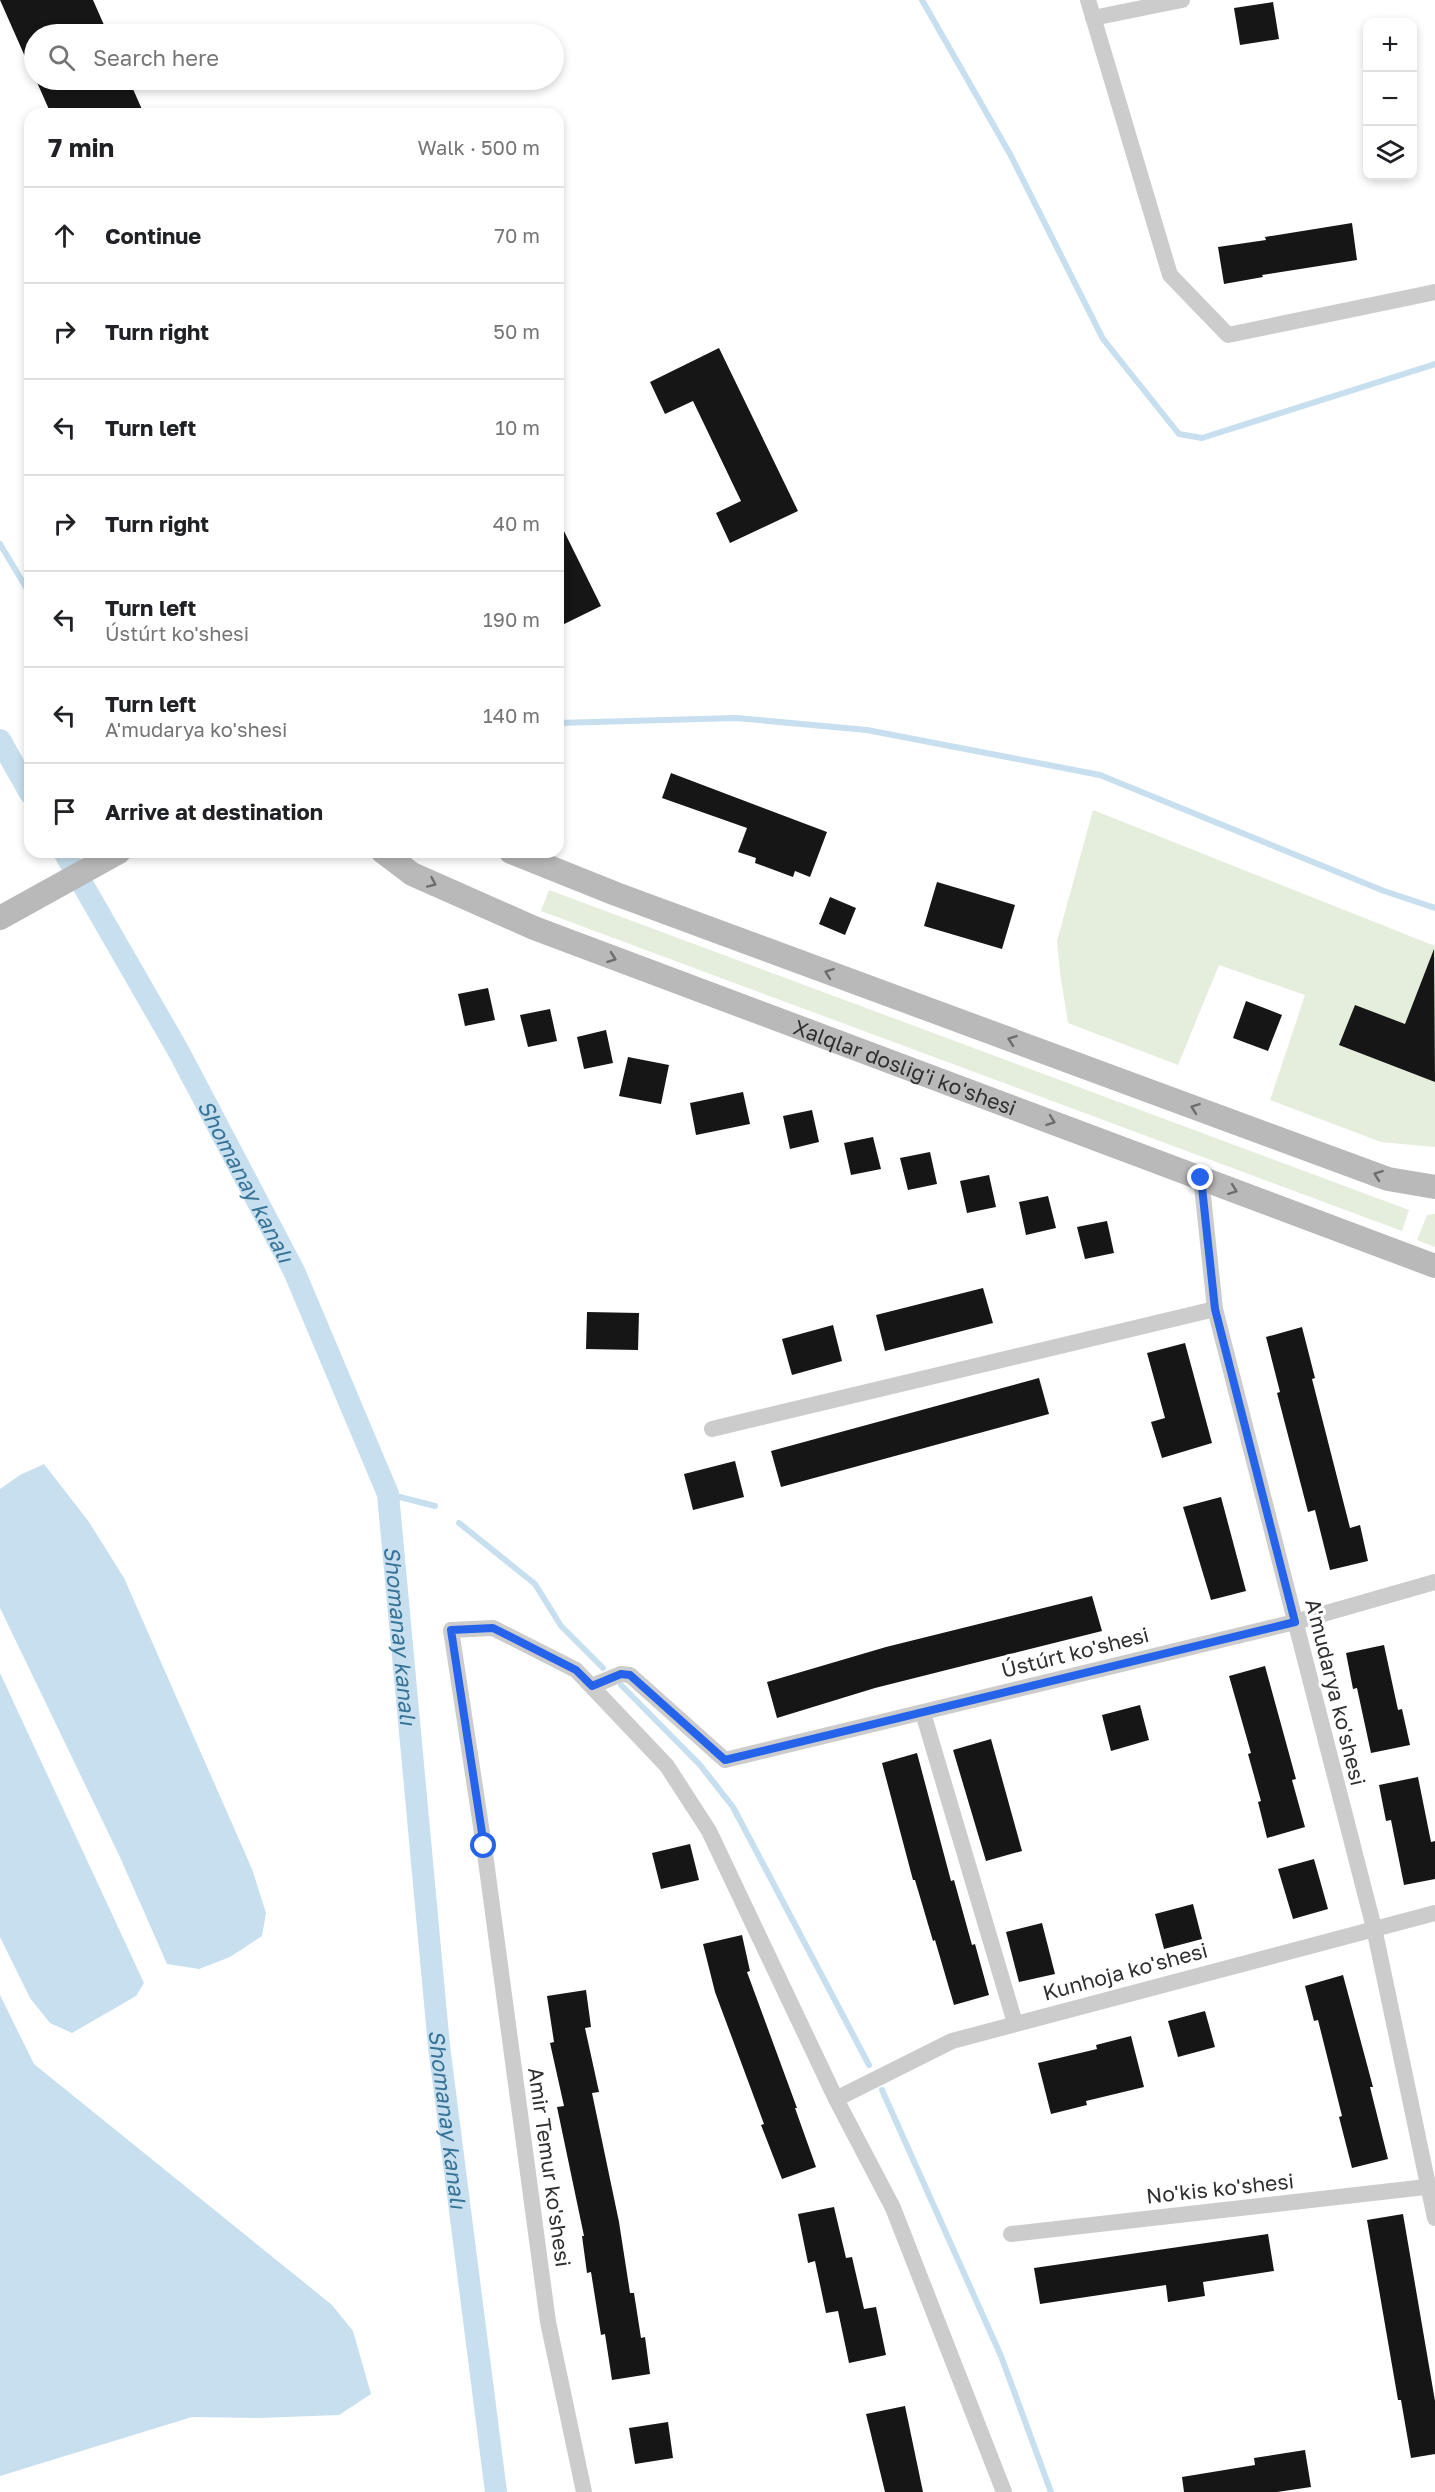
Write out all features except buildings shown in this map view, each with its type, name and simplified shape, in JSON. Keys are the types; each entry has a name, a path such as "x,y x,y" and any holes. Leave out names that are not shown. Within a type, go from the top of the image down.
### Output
{"main road":[{"path":"9,913 108,858"},
{"name":"Xalqlar doslig'i ko'shesi","path":"391,858 412,874 534,928 1435,1266"},
{"path":"526,858 627,898 1388,1179 1435,1187"}],"street":[{"path":"1088,0 1170,276 1228,335 1435,292"},
{"path":"1093,18 1182,0"},
{"name":"A'mudarya ko'shesi","path":"1201,1178 1215,1309 1374,1928 1432,2186 1435,2218"},
{"path":"712,1429 1215,1309"},
{"name":"Ústúrt ko'shesi","path":"592,1686 621,1674 630,1675 725,1760 1295,1622 1435,1582"},
{"name":"Amir Temur ko'shesi","path":"584,2492 548,2322 484,1846 451,1630 493,1628 576,1670 592,1686"},
{"path":"592,1686 667,1766 709,1831 836,2099 893,2208 1004,2492"},
{"path":"923,1713 1015,2023"},
{"name":"Kunhoja ko'shesi","path":"836,2099 952,2041 1435,1913"},
{"name":"No'kis ko'shesi","path":"1011,2234 1432,2186"}],"green space":[{"path":"1093,810 1435,946 1435,1147 1381,1142 1270,1100 1305,995 1219,965 1178,1065 1068,1023 1057,941"},
{"path":"549,890 1409,1210 1402,1231 541,911"},
{"path":"1435,1214 1435,1247 1417,1240 1427,1215"}],"water":[{"path":"44,1464 89,1522 124,1578 252,1869 266,1913 262,1936 230,1957 199,1969 167,1964 119,1855 0,1608 0,1489 20,1475"},
{"path":"0,1673 144,1983 136,1996 72,2033 50,2023 30,1998 0,1937"},
{"path":"0,1995 34,2064 332,2305 353,2331 371,2394 339,2415 259,2418 192,2417 0,2476"}],"waterway":[{"path":"922,0 1010,154 1103,339 1179,434 1202,438 1435,364"},
{"path":"0,544 24,584"},
{"path":"564,723 736,718 867,730 1100,775 1384,891 1435,908"},
{"name":"Shomanay kanalı","path":"0,740 24,782"},
{"name":"Shomanay kanalı","path":"67,858 179,1052 294,1271 388,1494 439,2046 496,2492"},
{"path":"388,1494 435,1506"},
{"path":"459,1523 535,1584 561,1626 603,1668"},
{"path":"621,1685 700,1765 733,1807 869,2065"},
{"path":"882,2090 1001,2356 1051,2492"}],"route":[{"path":"484,1846 451,1630 493,1628 576,1670 592,1686 621,1674 630,1675 725,1760 1295,1622 1215,1309 1201,1178"}]}
